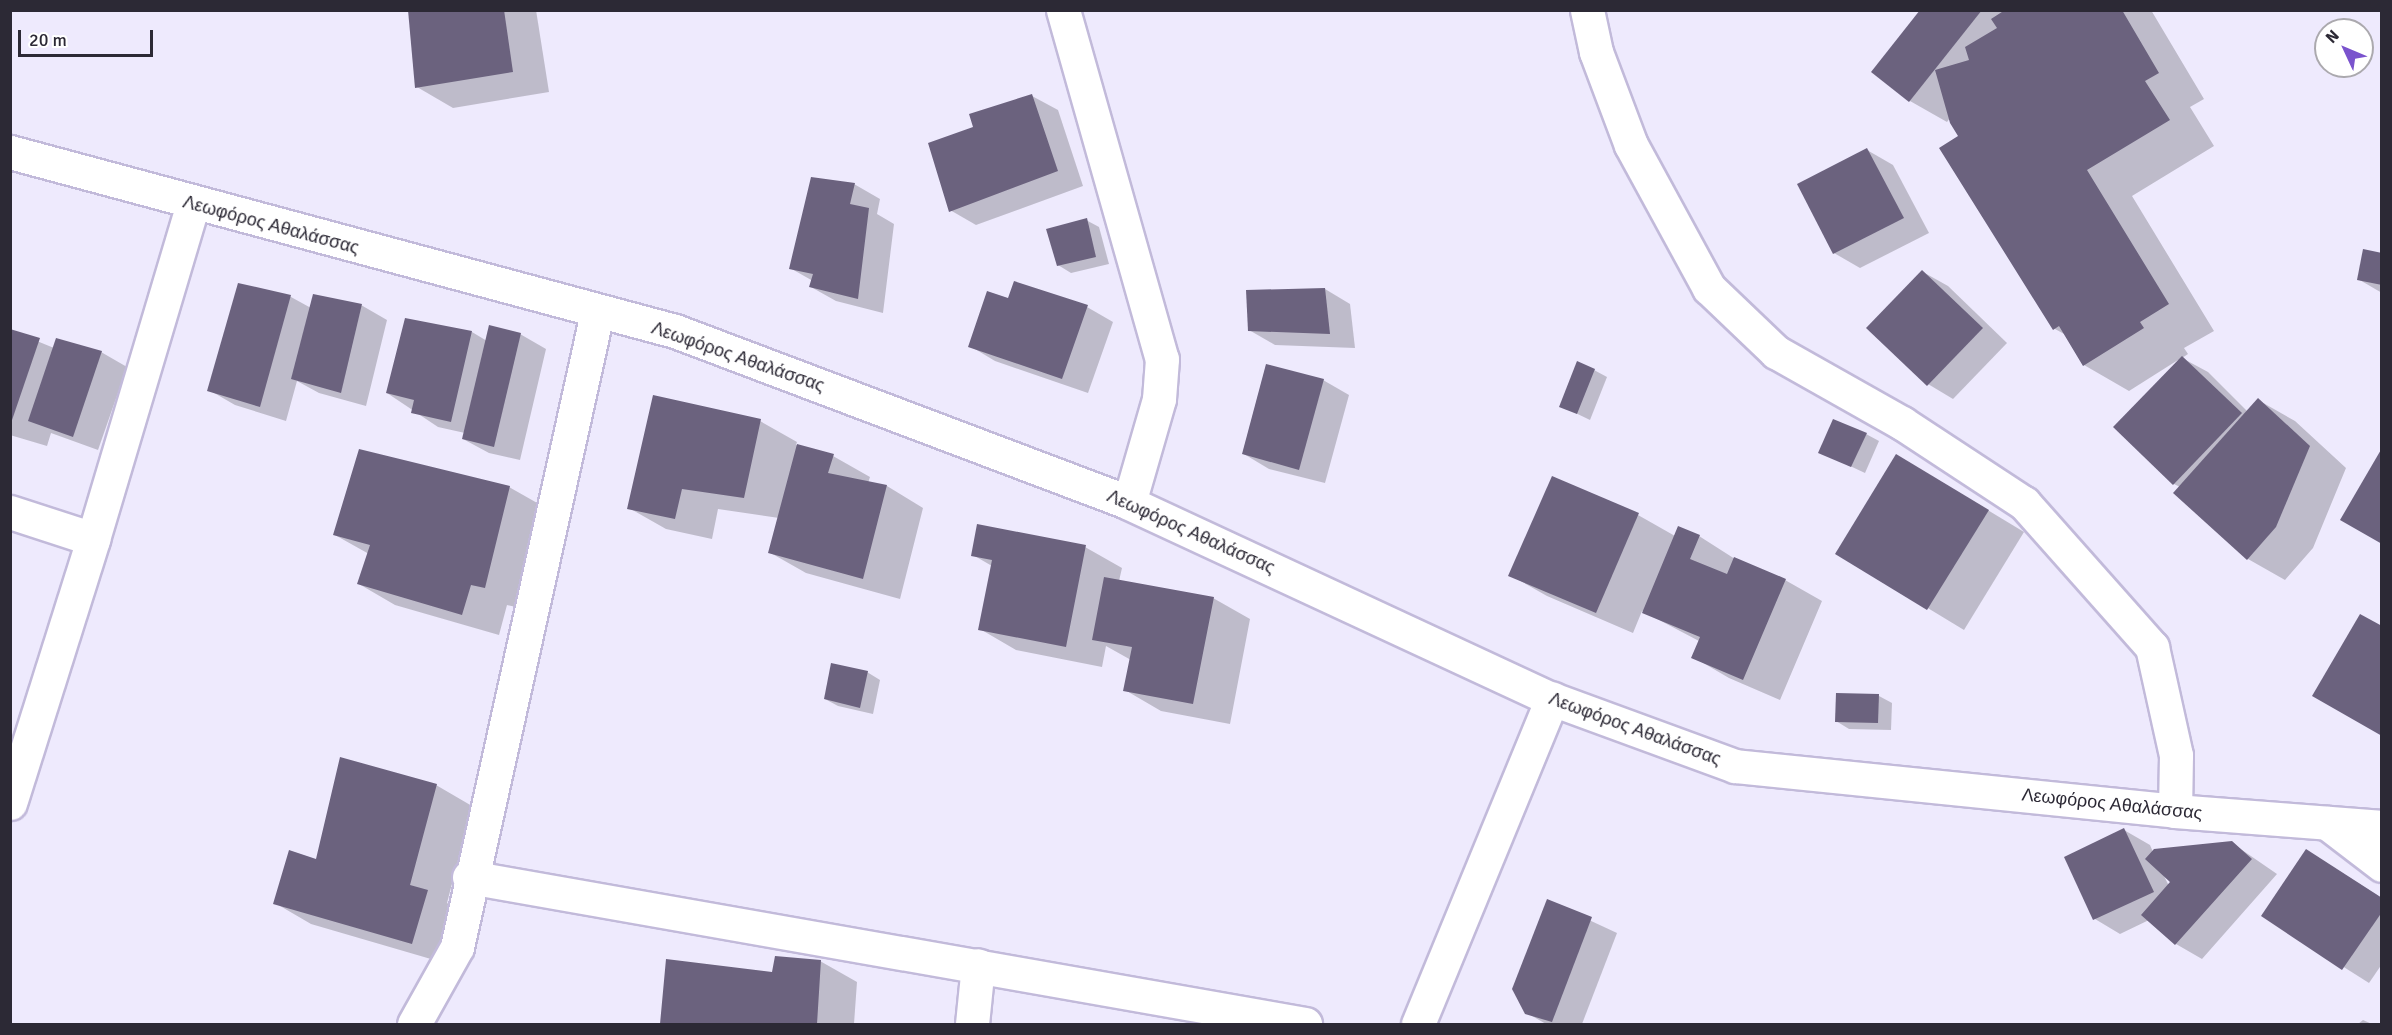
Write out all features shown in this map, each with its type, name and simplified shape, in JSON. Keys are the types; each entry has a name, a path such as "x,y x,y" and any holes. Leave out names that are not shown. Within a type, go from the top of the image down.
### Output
{"street":[{"path":"1063,10 1162,359 1159,399 1129,502"},
{"path":"1587,10 1596,52 1631,145 1709,288 1776,352 1902,423 2024,503 2152,647 2176,755 2175,811"},
{"name":"Λεωφόρος Αθαλάσσας","path":"10,152 597,313 675,331 1129,502 1552,699 1735,766 2175,811 2382,828"},
{"path":"10,803 93,539 193,204"},
{"path":"414,1024 457,947 469,877 597,313"},
{"path":"10,512 93,539"},
{"path":"1419,1024 1552,699"},
{"path":"2327,823 2382,865"},
{"path":"469,877 1305,1024"},
{"path":"972,1024 978,966"}],"building":[{"path":"408,10 504,10 513,72 415,88"},
{"path":"1920,10 1982,10 1909,102 1871,72"},
{"path":"2005,10 2122,10 2159,73 2145,81 2170,120 2087,170 2169,304 2140,322 2144,328 2083,366 2059,326 2053,330 1939,148 1958,136 1950,123 1935,70 1969,60 1965,47 1997,28 1991,19"},
{"path":"1032,94 1058,171 949,212 928,143 973,127 969,114"},
{"path":"1867,148 1904,218 1833,254 1797,184"},
{"path":"811,177 855,183 850,204 869,208 858,299 809,287 813,274 789,269"},
{"path":"1087,218 1096,257 1057,266 1046,229"},
{"path":"2363,249 2382,253 2382,285 2357,280"},
{"path":"1922,270 1983,328 1927,386 1866,328"},
{"path":"1014,281 1088,305 1062,379 968,347 987,291 1008,298"},
{"path":"238,283 291,295 260,407 207,391"},
{"path":"1325,288 1330,334 1248,331 1246,290"},
{"path":"313,294 362,304 341,393 291,379"},
{"path":"405,318 472,331 451,422 411,413 414,400 386,393"},
{"path":"489,325 521,333 494,447 462,439"},
{"path":"10,329 40,338 11,423 10,423"},
{"path":"56,338 102,351 73,437 28,421"},
{"path":"2182,356 2242,413 2173,485 2113,427"},
{"path":"1577,361 1595,369 1577,414 1559,407"},
{"path":"1266,364 1324,379 1299,470 1242,454"},
{"path":"653,395 761,419 744,498 682,489 675,519 627,509"},
{"path":"2258,398 2310,446 2276,527 2247,560 2173,493"},
{"path":"1833,419 1867,433 1851,467 1818,453"},
{"path":"797,444 834,454 828,473 887,485 863,579 768,553"},
{"path":"2382,448 2382,544 2340,520"},
{"path":"359,449 510,486 485,588 471,585 462,615 357,584 370,545 333,535"},
{"path":"1896,454 1989,510 1927,610 1835,554"},
{"path":"1552,476 1639,513 1596,613 1508,576"},
{"path":"977,524 1086,545 1066,647 978,630 992,560 971,556"},
{"path":"1678,526 1700,535 1690,559 1727,574 1734,557 1786,579 1743,680 1691,658 1700,637 1642,613"},
{"path":"1104,577 1214,597 1193,704 1123,691 1132,647 1092,640"},
{"path":"2360,614 2382,626 2382,736 2312,696"},
{"path":"831,663 868,671 860,708 824,699"},
{"path":"1836,693 1879,694 1878,723 1835,722"},
{"path":"340,757 437,784 410,885 428,890 412,944 273,904 289,850 316,859"},
{"path":"2124,828 2154,892 2093,920 2064,857"},
{"path":"2232,841 2252,859 2175,945 2141,915 2170,882 2145,859 2154,849"},
{"path":"2306,849 2382,898 2382,912 2342,970 2261,916"},
{"path":"1547,899 1592,917 1552,1022 1525,1014 1512,989"},
{"path":"775,956 821,960 817,1024 660,1024 666,959 772,972"}]}
